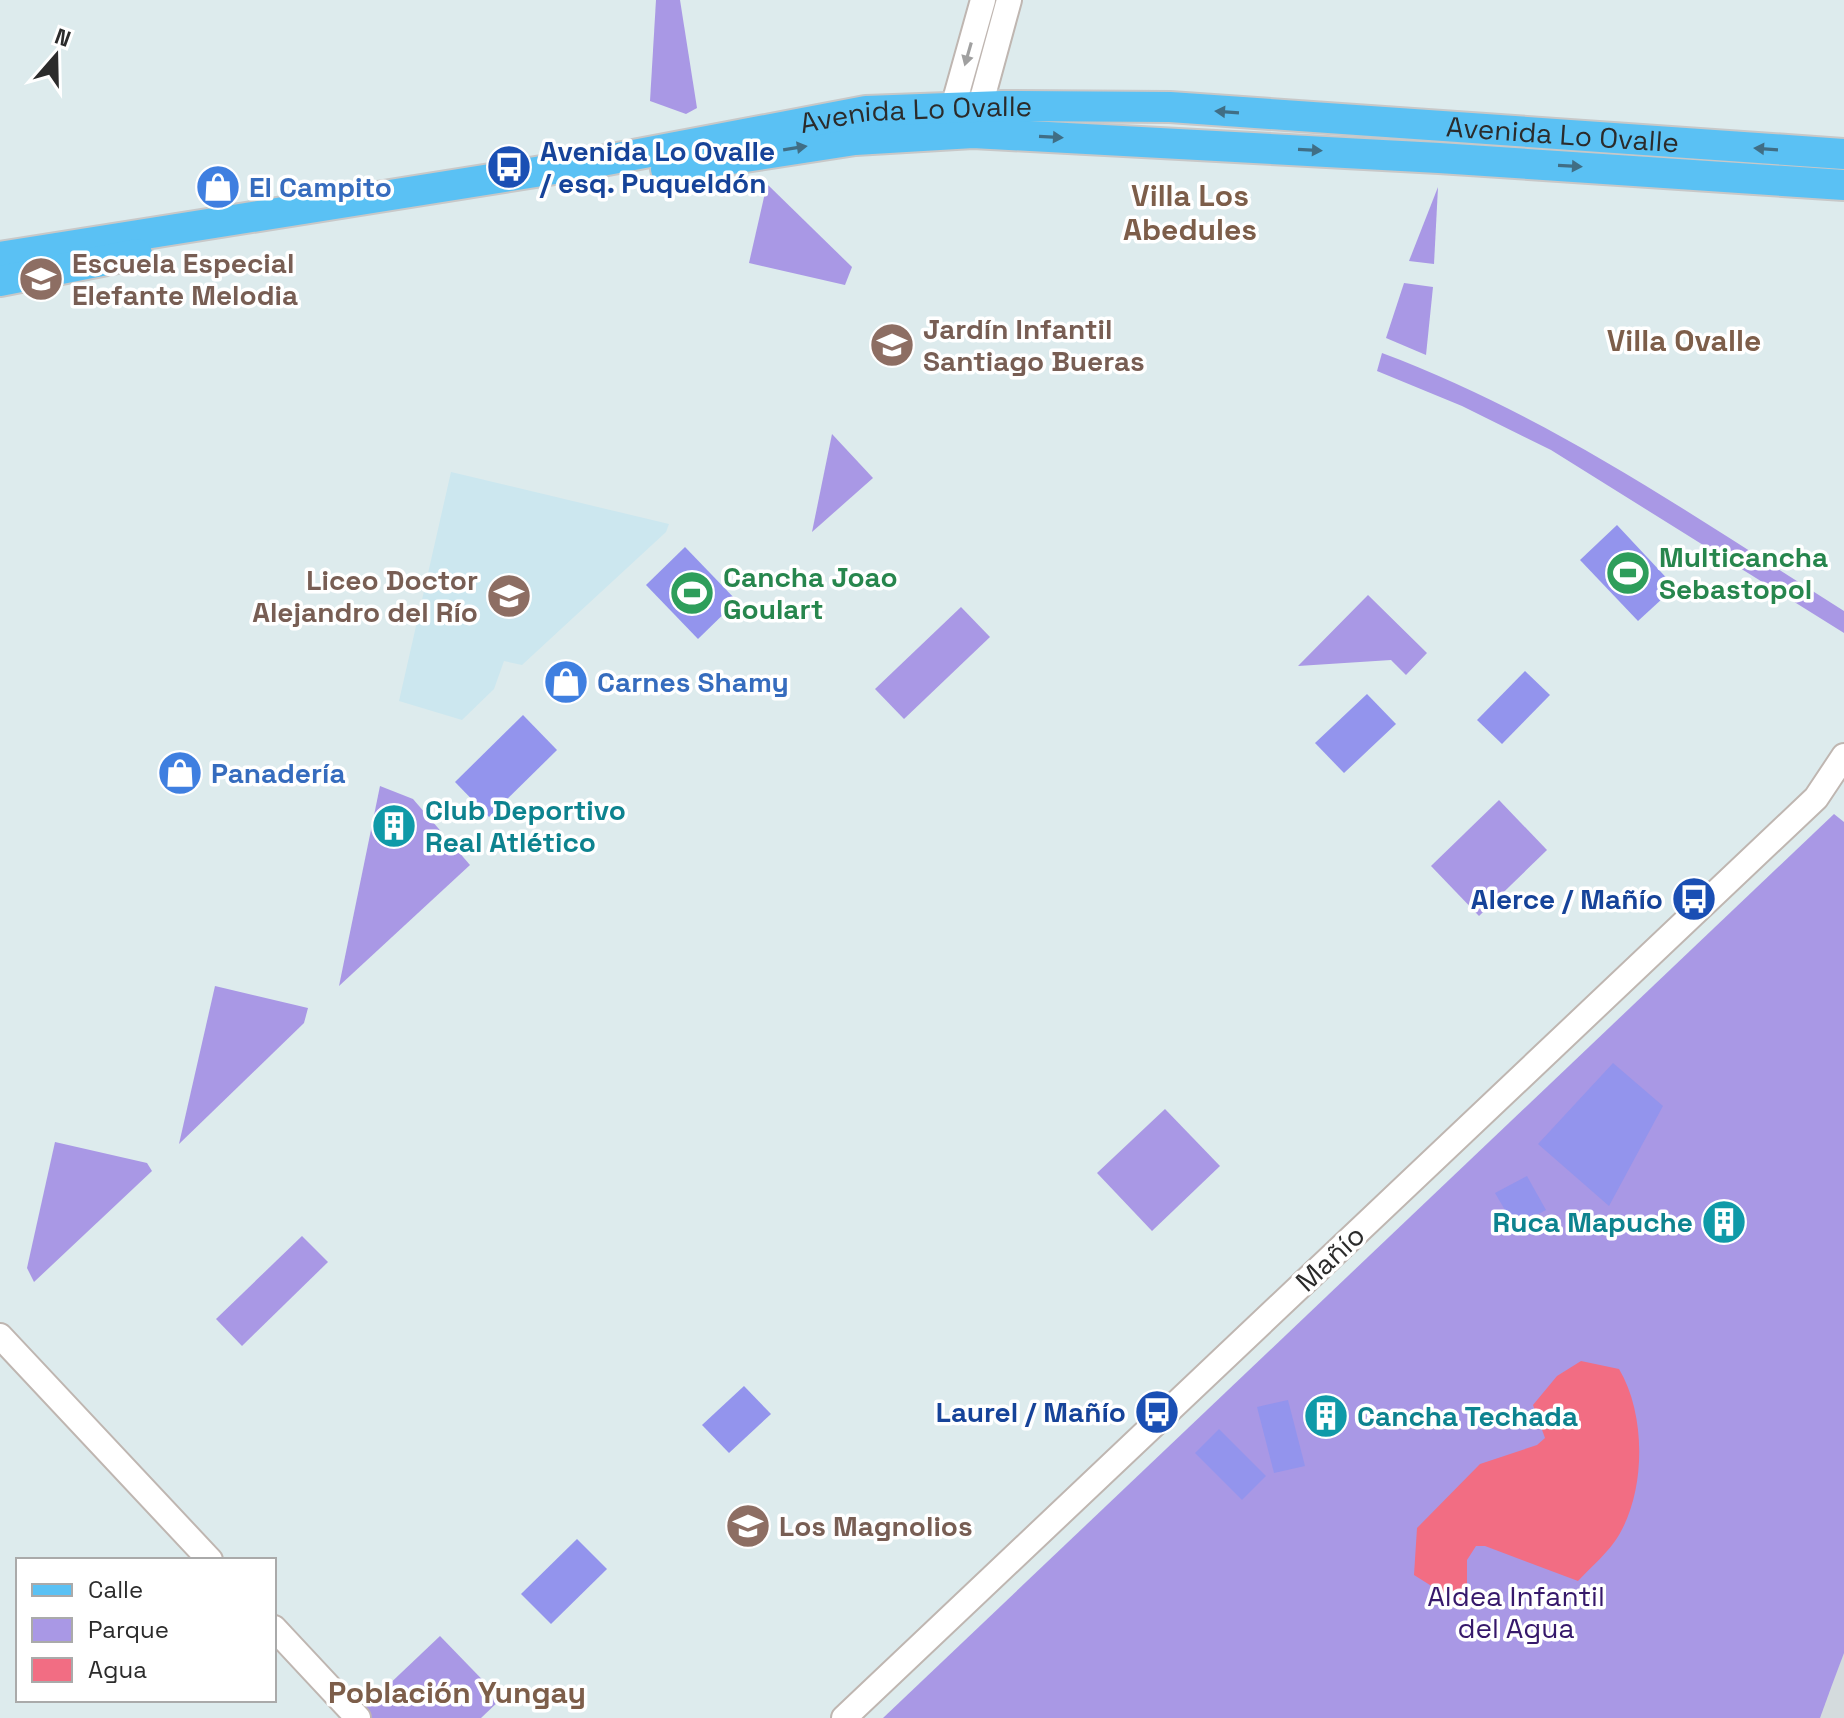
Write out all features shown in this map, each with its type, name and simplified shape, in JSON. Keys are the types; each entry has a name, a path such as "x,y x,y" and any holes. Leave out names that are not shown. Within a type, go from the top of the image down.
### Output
{"main road":[{"name":"Avenida Lo Ovalle","path":"0,281 113,258 963,120 1170,107 1844,154"},
{"name":"Avenida Lo Ovalle","path":"0,257 586,164 840,114 963,120 1424,157 1844,185"}],"street":[{"path":"982,3 1007,6 963,120 982,3"},
{"name":"Mañío","path":"1816,798 1844,756"},
{"name":"Mañío","path":"844,1718 1844,774"},
{"path":"0,1336 208,1558"},
{"path":"276,1630 358,1718"}],"shaded area":[{"name":"Liceo Doctor Alejandro del Río","path":"451,472 669,524 666,532 522,665 504,661 494,689 462,720 399,701"},
{"name":"Multicancha Sebastopol","path":"1617,525 1675,587 1638,621 1580,560"},
{"name":"Cancha Joao Goulart","path":"685,547 737,601 698,639 646,585"},
{"path":"1525,671 1550,695 1502,744 1477,720"},
{"path":"1367,694 1396,724 1344,773 1315,743"},
{"path":"523,715 557,750 489,817 455,782"},
{"path":"1613,1063 1663,1106 1609,1206 1538,1144"},
{"path":"1527,1176 1546,1210 1515,1227 1495,1193"},
{"path":"744,1386 771,1414 729,1453 702,1425"},
{"path":"1288,1400 1305,1466 1274,1473 1257,1407"},
{"path":"1219,1429 1266,1476 1242,1500 1195,1453"},
{"path":"577,1539 607,1569 551,1624 521,1594"},
{"path":"1844,1653 1844,1718 1820,1718 1832,1685"}],"green space":[{"path":"656,0 680,0 697,108 686,114 650,101"},
{"path":"767,184 852,267 845,285 749,263"},
{"path":"1438,187 1434,264 1409,261"},
{"path":"1404,283 1433,287 1426,355 1386,338"},
{"path":"1382,353 1503,406 1676,504 1844,611 1844,633 1551,450 1462,406 1377,371"},
{"path":"832,434 873,478 812,532"},
{"path":"1368,595 1427,653 1406,675 1391,660 1298,666"},
{"path":"961,607 990,637 904,719 875,689"},
{"path":"380,786 413,799 470,865 339,986"},
{"path":"1499,800 1547,850 1479,916 1431,866"},
{"name":"Aldea Infantil del Agua","path":"1834,814 1844,822 1844,1718 883,1718"},
{"path":"215,986 308,1008 304,1023 179,1144"},
{"path":"1165,1109 1220,1166 1152,1231 1097,1173"},
{"path":"55,1142 147,1163 152,1171 34,1282 27,1268"},
{"path":"302,1236 328,1262 242,1346 216,1319"},
{"path":"440,1636 501,1699 481,1718 370,1718 362,1710"}],"water":[{"path":"1581,1361 1619,1369 1628,1387 1638,1429 1638,1474 1634,1496 1628,1517 1610,1547 1578,1581 1485,1546 1476,1546 1467,1560 1467,1597 1457,1602 1414,1575 1417,1528 1480,1464 1537,1445 1545,1438 1533,1405 1557,1376"}],"place":[{"name":"Avenida Lo Ovalle / esq. Puqueldón","path":"509,167"},
{"name":"El Campito","path":"218,187"},
{"name":"Escuela Especial Elefante Melodia","path":"41,279"},
{"name":"Jardín Infantil Santiago Bueras","path":"892,345"},
{"name":"Multicancha Sebastopol","path":"1628,573"},
{"name":"Cancha Joao Goulart","path":"692,593"},
{"name":"Liceo Doctor Alejandro del Río","path":"509,596"},
{"name":"Carnes Shamy","path":"566,682"},
{"name":"Panadería","path":"180,773"},
{"name":"Club Deportivo Real Atlético","path":"394,826"},
{"name":"Alerce / Mañío","path":"1694,899"},
{"name":"Ruca Mapuche","path":"1724,1222"},
{"name":"Laurel / Mañío","path":"1157,1412"},
{"name":"Cancha Techada","path":"1326,1416"},
{"name":"Los Magnolios","path":"748,1526"}],"district":[{"name":"Villa Los Abedules","path":"1190,212"},
{"name":"Villa Ovalle","path":"1684,340"},
{"name":"Población Yungay","path":"457,1692"}]}
